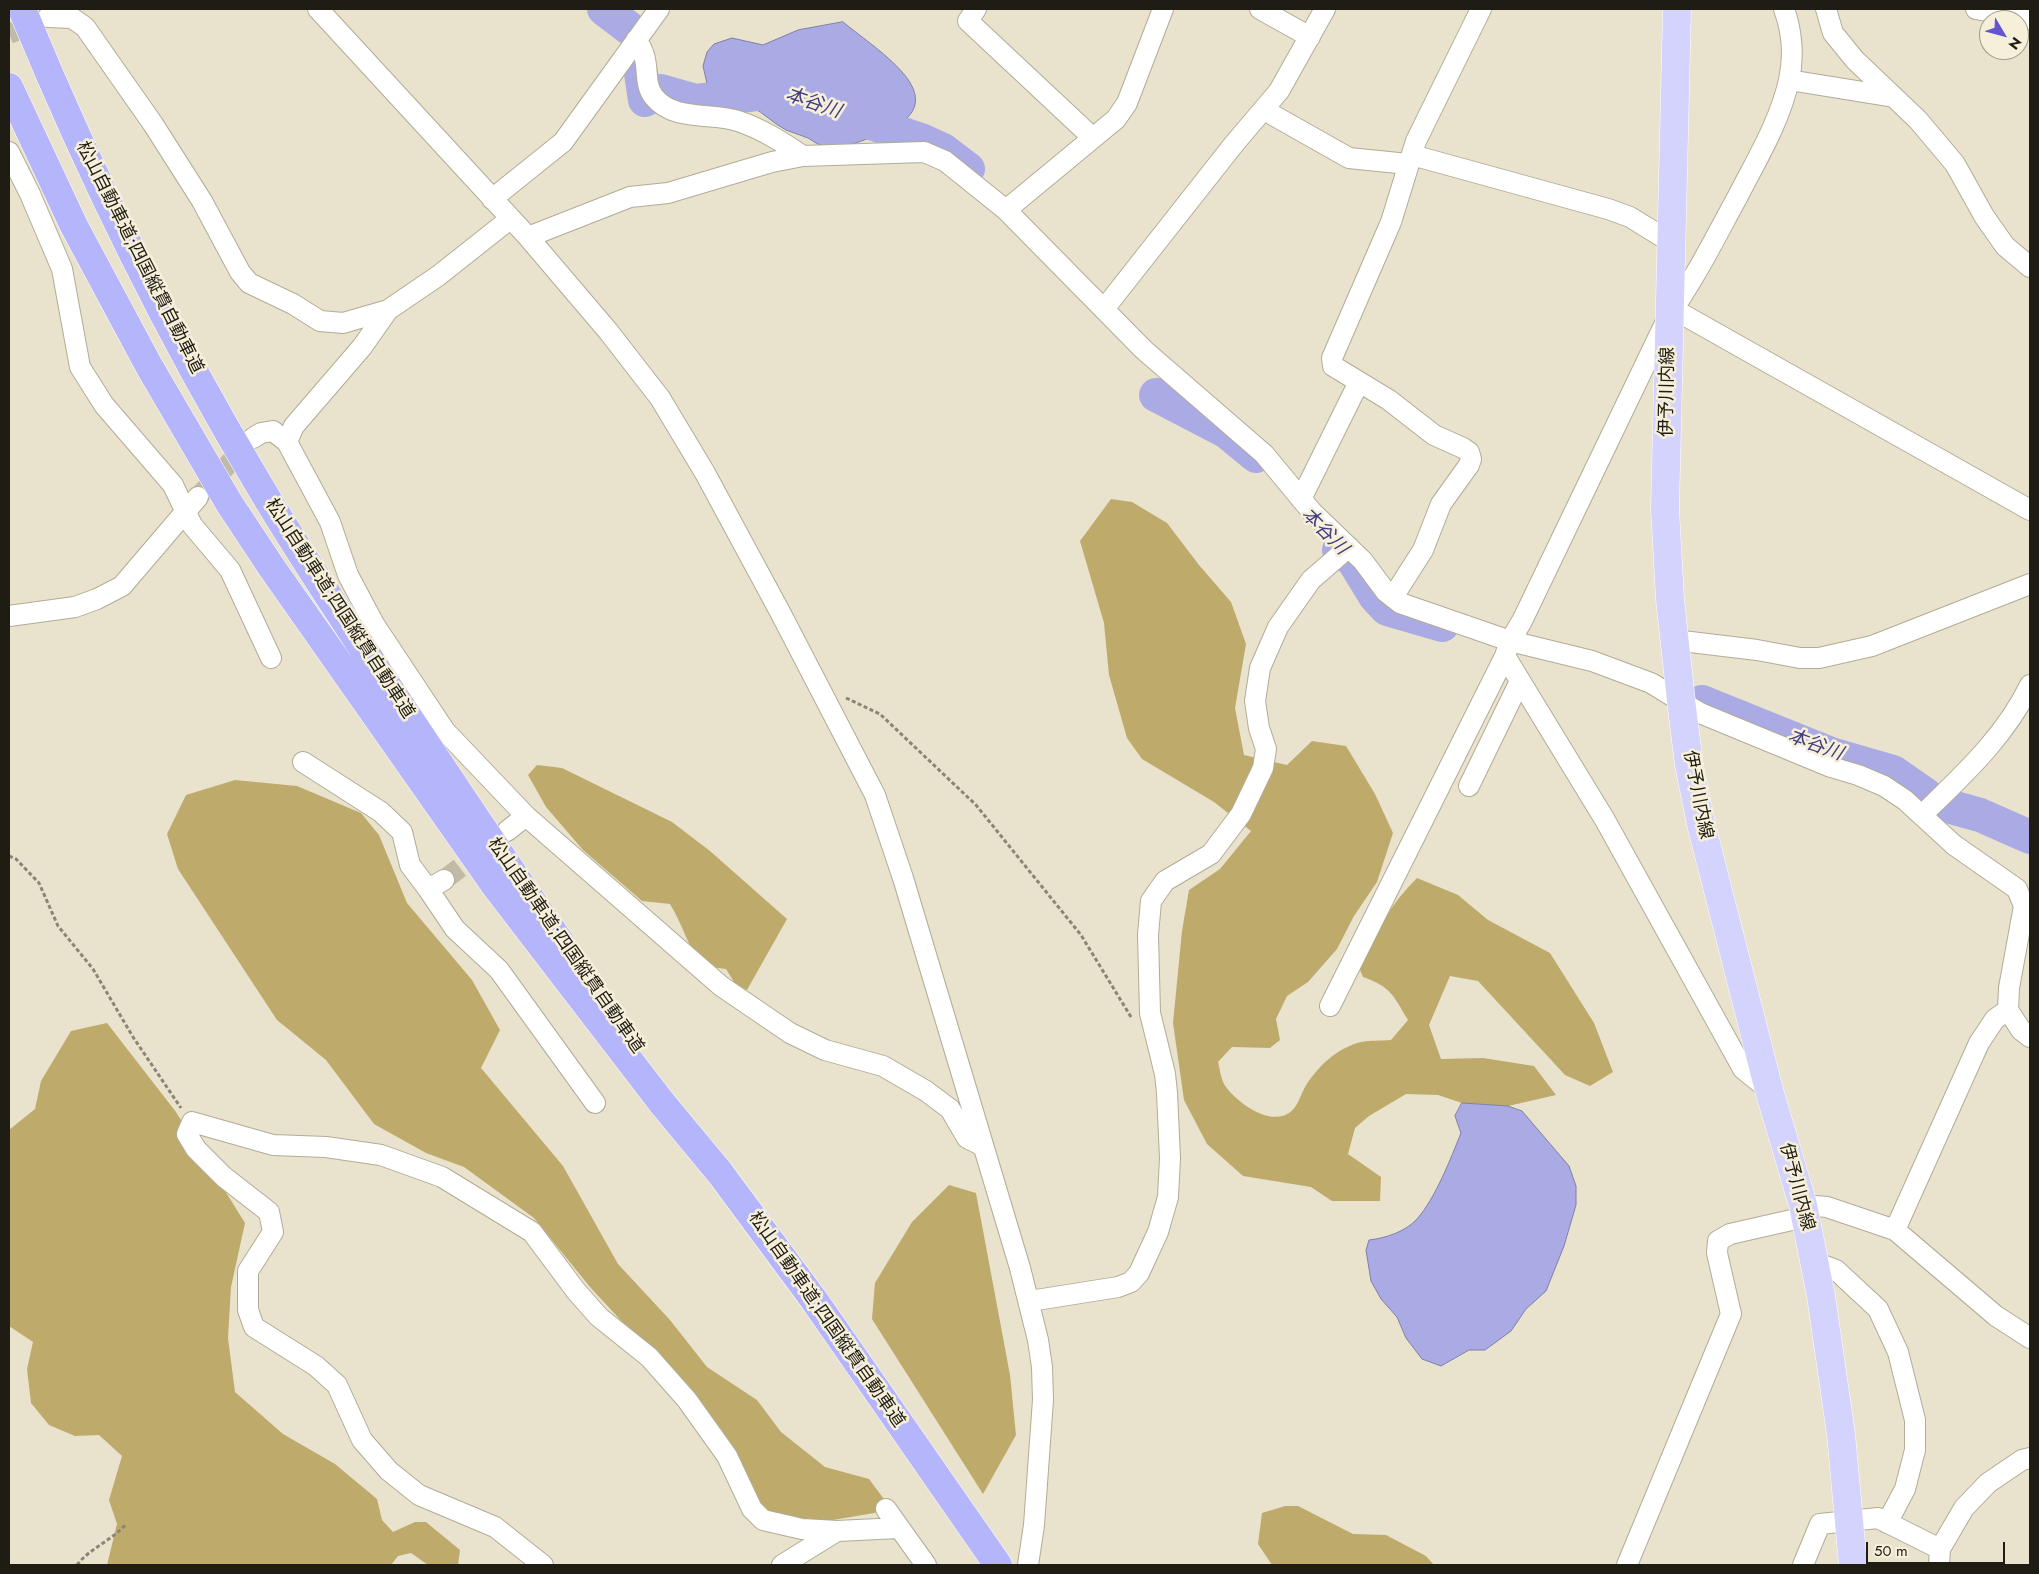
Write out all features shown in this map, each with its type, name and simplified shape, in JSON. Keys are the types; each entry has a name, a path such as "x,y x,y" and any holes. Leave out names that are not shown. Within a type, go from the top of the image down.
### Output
{"highway":[{"name":"松山自動車道;四国縦貫自動車道","path":"22,9 44,64 110,208 182,347 259,486 343,618 514,876 672,1097 720,1173"},
{"name":"松山自動車道;四国縦貫自動車道","path":"9,87 74,226 148,366 229,502 272,568 496,887 662,1104 720,1173 814,1300 998,1565"}],"main road":[{"name":"伊予川内線","path":"1677,9 1665,508 1674,640 1689,765 1701,824 1769,1090 1804,1211 1822,1296 1841,1434 1853,1565"}],"street":[{"path":"318,9 528,237 608,331 660,398 705,473 771,594 875,795 903,878 1030,1301 1042,1367 1043,1400 1034,1525 1028,1565"},
{"path":"492,199 563,142 659,9"},
{"path":"976,9 968,21 1093,138"},
{"path":"1006,210 1116,119 1127,103 1163,9"},
{"path":"1260,9 1310,36"},
{"path":"1104,309 1234,144 1279,91 1325,9"},
{"path":"1393,597 1422,550 1441,504 1470,465 1471,458 1469,452 1463,448 1434,434 1389,400 1333,366 1332,358 1391,222 1416,141 1481,9"},
{"path":"1330,1006 1522,621 1669,315 1693,282 1769,136 1789,80 1792,50 1789,23 1784,9"},
{"path":"1826,9 1833,32 1855,60 1918,120 1955,164 1984,216 2005,246 2030,267"},
{"path":"1976,9 1992,10"},
{"path":"48,17 72,18 85,27 153,124 202,201 240,272 250,283 293,304 320,321 343,323 388,310 438,276 510,219"},
{"path":"636,40 644,50 648,66 648,87 655,99 671,109 688,114 736,120 759,129 803,156"},
{"path":"1789,80 1894,98"},
{"path":"1264,110 1349,158 1410,159 1608,209 1630,218 1672,243"},
{"path":"9,152 30,194 62,269 80,367 104,404 174,486 192,504 192,525 230,570 271,658"},
{"path":"528,237 630,197 668,193 772,162 803,156 924,152 945,161 1006,210 1144,350 1264,454 1301,499 1349,547 1393,597 1417,610 1507,648 1592,661 1651,683 1700,713 1830,767 1858,775 1884,786 1922,815 1954,845 2017,889 2027,906 2008,988 2008,1010 2021,1030 2030,1037"},
{"path":"287,442 294,426 362,347 388,310"},
{"path":"1669,315 1682,314 2030,510"},
{"path":"1301,499 1359,382"},
{"path":"253,438 261,433 273,431 287,442 330,522 348,575 374,624 445,731 526,816 721,986 790,1033 825,1050 883,1066 926,1091 950,1110 967,1138 983,1146"},
{"path":"9,616 75,607 122,586 192,504"},
{"path":"1030,1301 1118,1287 1131,1282 1139,1273 1158,1232 1168,1197 1170,1158 1165,1074 1159,1056 1150,1013 1148,935 1152,901 1165,881 1211,854 1241,814 1263,768 1266,749 1259,728 1255,701 1260,668 1278,627 1311,580 1349,547"},
{"path":"1674,640 1757,650 1800,658 1818,658 1872,646 2030,584"},
{"path":"1507,648 1520,681 1605,820 1743,1069 1769,1090"},
{"path":"1470,786 1520,681"},
{"path":"1922,815 1992,745 2008,724 2030,685"},
{"path":"303,762 381,812 402,832 410,865 436,884 455,929 499,970 595,1103"},
{"path":"508,831 526,816"},
{"path":"1895,1230 1979,1043 1995,1019 2008,1010"},
{"path":"543,1565 495,1526 419,1494 389,1471 362,1440 336,1385 316,1366 254,1327 248,1310 248,1271 273,1232 269,1212 224,1177 196,1149 187,1134 192,1122 273,1145 326,1147 381,1155 442,1177 479,1201 513,1218 532,1232 576,1291 600,1317 648,1357 687,1400 727,1456 752,1509 763,1520 802,1529 837,1531 899,1528"},
{"path":"1627,1565 1731,1314 1716,1253 1718,1241 1730,1234 1804,1211 1827,1207 1895,1230 1996,1316 2030,1338"},
{"path":"1814,1262 1836,1270 1878,1309 1901,1362 1915,1420 1915,1450 1905,1489 1887,1523"},
{"path":"1803,1565 1820,1524 1866,1518 1878,1518 1940,1557 1964,1508 1988,1483 2022,1460 2030,1458"},
{"path":"886,1509 926,1565"},
{"path":"782,1565 837,1531"}],"path":[{"path":"839,693 880,714 976,805 1081,935 1132,1019"},
{"path":"9,856 16,859 38,883 58,926 93,969 133,1037 192,1122"},
{"path":"77,1565 91,1551 119,1532 125,1525"}],"shaded area":[{"path":"1111,499 1132,502 1167,523 1199,565 1231,602 1246,644 1235,708 1244,755 1287,765 1312,741 1346,746 1375,794 1393,833 1377,882 1354,916 1337,949 1308,982 1287,996 1276,1019 1280,1040 1270,1048 1232,1047 1218,1062 1223,1082 1231,1093 1254,1111 1272,1117 1281,1116 1295,1108 1305,1087 1328,1059 1344,1049 1361,1042 1391,1040 1408,1020 1399,1004 1386,988 1363,977 1358,965 1391,908 1417,878 1458,895 1488,920 1550,953 1594,1023 1613,1072 1590,1086 1565,1075 1478,981 1450,976 1429,1025 1441,1059 1483,1058 1534,1066 1556,1095 1508,1106 1462,1103 1438,1095 1406,1094 1369,1116 1355,1128 1348,1154 1381,1177 1380,1201 1332,1201 1311,1187 1243,1176 1207,1144 1184,1100 1173,1023 1182,931 1189,890 1220,869 1251,831 1214,802 1142,759 1127,738 1109,675 1104,623 1080,541"},
{"path":"537,765 562,768 672,822 710,851 787,919 747,990 736,985 726,969 703,966 693,952 670,904 642,901 583,850 546,807 528,775"},
{"path":"235,780 297,786 361,813 379,835 407,903 472,980 500,1030 481,1068 563,1166 618,1264 670,1320 707,1367 757,1400 781,1432 825,1467 869,1479 892,1510 821,1522 786,1523 766,1510 741,1475 722,1430 590,1287 534,1218 464,1167 426,1153 374,1124 326,1060 277,1020 178,869 167,834 186,795"},
{"path":"107,1023 176,1112 245,1223 231,1287 228,1338 235,1392 283,1434 335,1464 377,1499 382,1520 393,1532 415,1522 426,1522 460,1550 458,1565 428,1565 411,1553 398,1556 391,1565 107,1565 117,1524 109,1500 122,1456 99,1435 75,1436 49,1425 31,1403 27,1369 33,1342 9,1326 9,1130 35,1109 41,1081 71,1031"},
{"path":"949,1185 976,1193 1010,1375 1016,1435 983,1494 872,1319 875,1283 912,1222"},
{"path":"1285,1506 1298,1506 1353,1534 1386,1535 1426,1556 1434,1565 1272,1565 1258,1544 1262,1513"}],"water":[{"path":"843,22 893,62 906,77 914,92 914,107 903,121 879,134 843,146 828,147 786,130 746,104 709,92 703,66 707,52 714,44 732,38 763,45 798,30"},
{"path":"1462,1103 1508,1106 1522,1111 1569,1166 1576,1186 1576,1205 1564,1246 1546,1291 1526,1309 1511,1331 1485,1350 1469,1350 1441,1366 1422,1359 1406,1338 1397,1317 1381,1299 1371,1281 1366,1250 1369,1240 1382,1238 1401,1231 1412,1224 1424,1211 1442,1178 1461,1133 1455,1116"}],"waterway":[{"name":"本谷川","path":"604,9 629,28"},
{"name":"本谷川","path":"641,73 645,100 661,91 696,101 765,93"},
{"name":"本谷川","path":"847,115 921,140 943,150 968,169"},
{"name":"本谷川","path":"1156,395 1227,432 1256,456"},
{"name":"本谷川","path":"1339,550 1353,560 1375,596 1387,609 1442,625"},
{"name":"本谷川","path":"1702,702 1831,754 1893,772 1926,795"},
{"name":"本谷川","path":"1944,805 1980,815 2030,837"}],"tunnel":[{"path":"9,34 42,20"},
{"path":"198,497 248,443"},
{"path":"444,880 484,849"}]}
